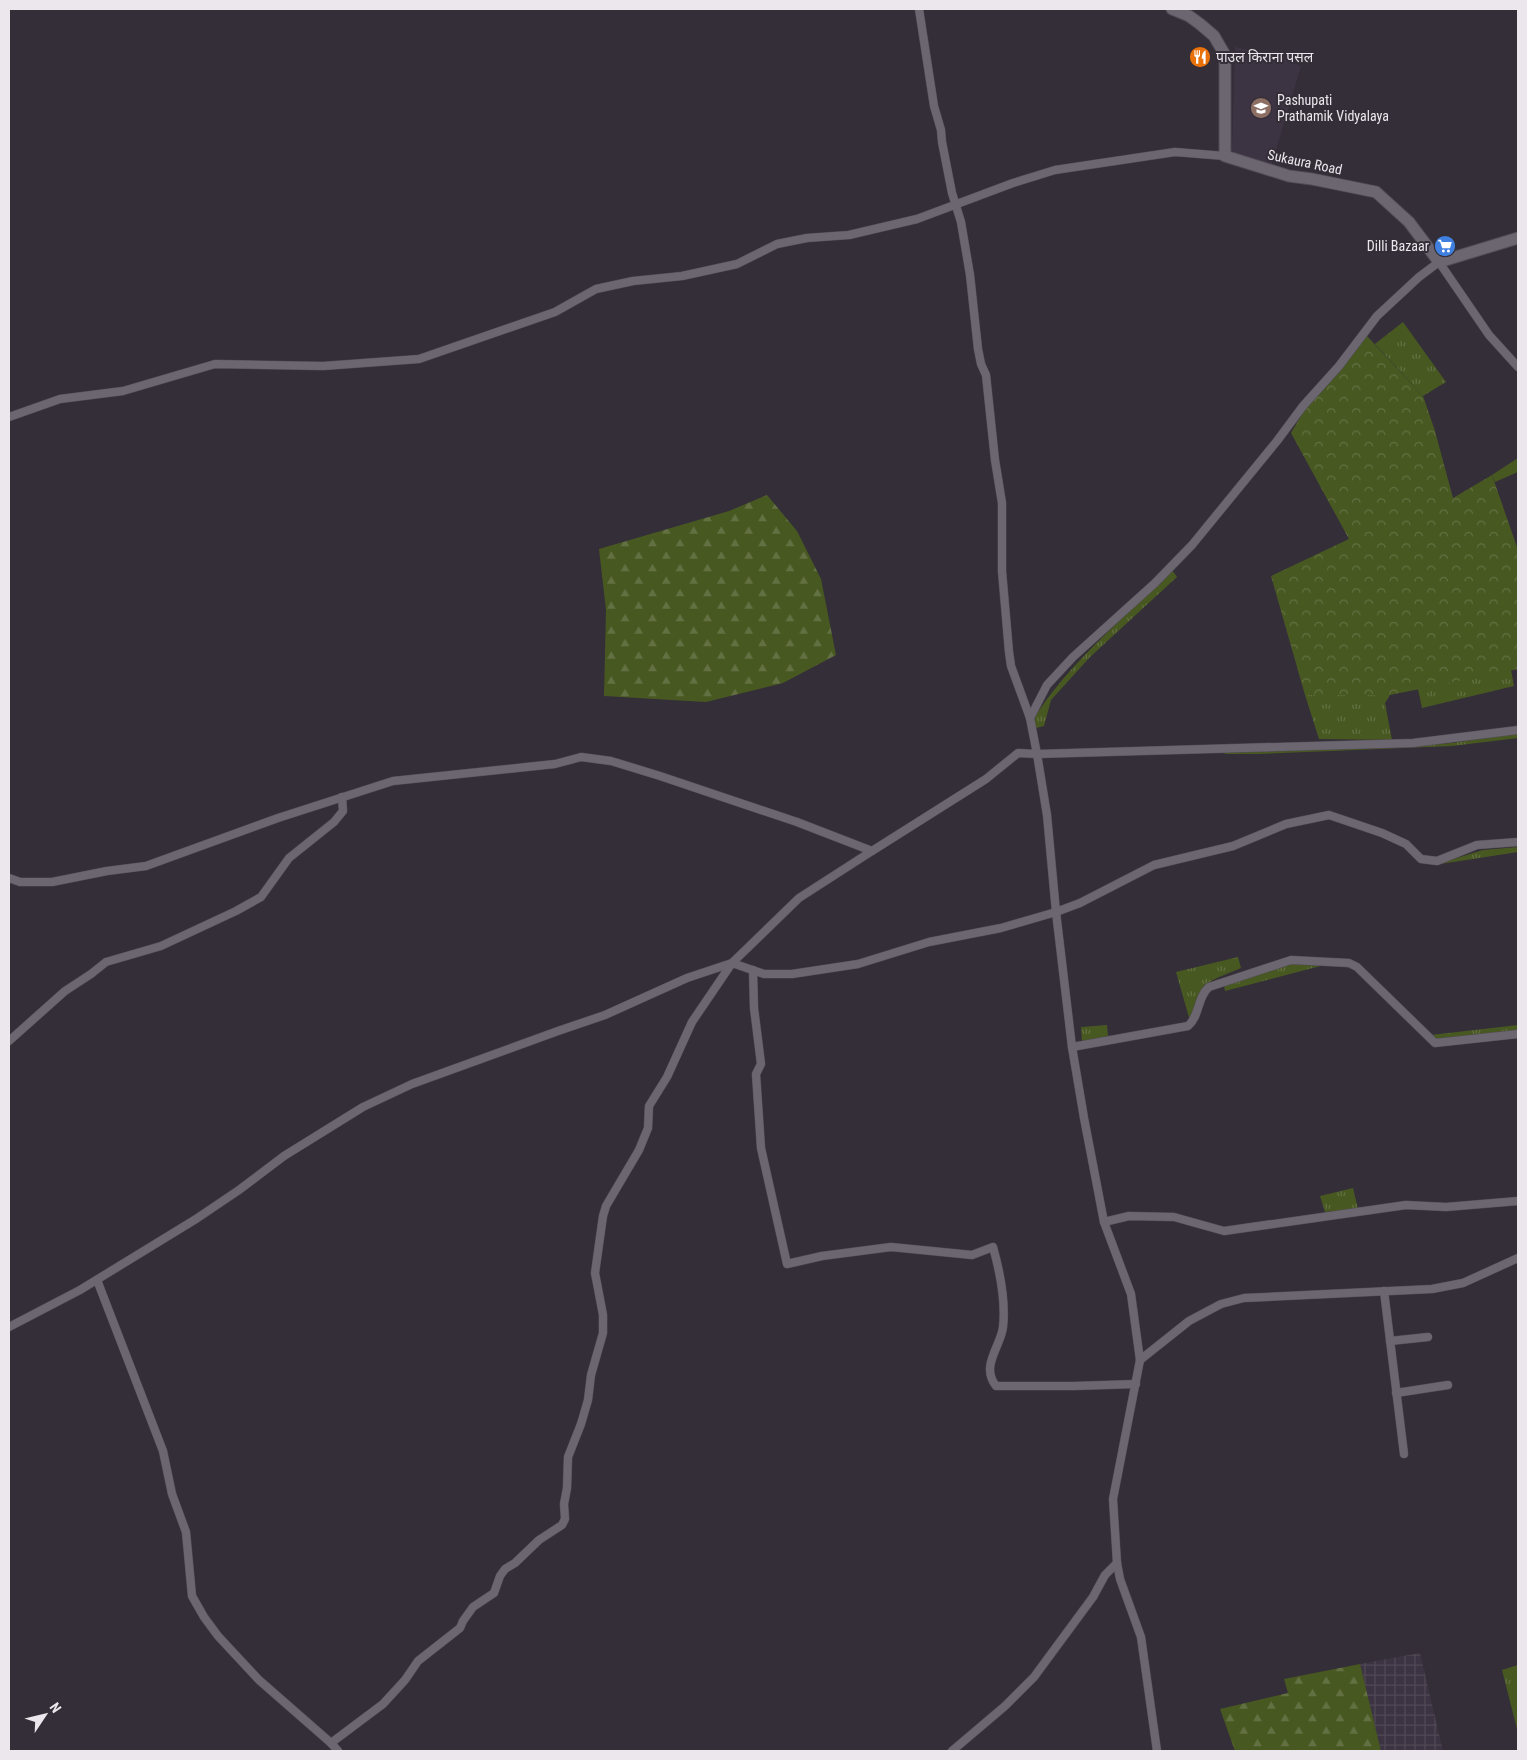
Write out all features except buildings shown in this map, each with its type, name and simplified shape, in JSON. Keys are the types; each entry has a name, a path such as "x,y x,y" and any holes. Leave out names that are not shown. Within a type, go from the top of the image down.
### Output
{"street":[{"path":"919,9 934,106 941,130 946,167 961,222 970,275 978,349 981,364 986,375 995,460 1002,503 1002,571 1010,659 1030,718 1047,815 1072,1046 1104,1222 1131,1294 1140,1360 1113,1498 1117,1563 1120,1579 1142,1637 1157,1751"},
{"path":"9,417 60,399 124,390 215,364 323,366 419,359 555,312 596,289 633,281 682,276 737,264 777,244 807,238 849,235 917,219 1013,183 1055,170 1175,152 1225,156 1225,55 1214,36 1189,16 1172,9"},
{"name":"Sukaura Road","path":"1225,156 1289,176 1376,192 1409,222 1439,262"},
{"path":"1030,718 1047,685 1066,664 1155,583 1192,545 1277,441 1303,406 1339,366 1377,316 1419,277 1439,262 1518,238"},
{"path":"1439,262 1489,335 1518,367"},
{"path":"330,1743 384,1704 405,1680 418,1661 460,1628 473,1607 494,1593 500,1576 505,1570 540,1540 562,1525 565,1519 568,1457 588,1400 591,1375 603,1333 603,1315 595,1273 606,1206 639,1150 648,1128 649,1106 667,1077 692,1022 732,963 799,898 986,779 1018,753 1413,743 1518,730"},
{"path":"9,878 20,882 52,882 107,871 146,866 278,818 394,781 555,764 581,756 611,761 669,779 797,822 872,851"},
{"path":"9,1040 65,991 106,962 161,946 236,911 261,897 289,858 334,822 344,811 342,797"},
{"path":"9,1327 97,1280 196,1220 284,1156 363,1107 412,1084 605,1015 687,978 732,963 764,974 792,974 858,964 929,942 1001,928 1056,912 1080,903 1154,865 1232,846 1286,824 1328,815 1382,833 1406,844 1421,859 1437,861 1478,845 1518,842"},
{"path":"1072,1046 1188,1026 1193,1022 1204,991 1209,986 1291,960 1349,963 1357,967 1434,1043 1518,1034"},
{"path":"752,970 754,1008 762,1064 756,1074 761,1148 787,1264 822,1256 890,1247 972,1255 993,1247 999,1268 1003,1297 1003,1328 992,1355 991,1378 996,1386 1136,1384"},
{"path":"1104,1222 1129,1216 1174,1217 1224,1231 1406,1205 1446,1207 1518,1201"},
{"path":"1140,1360 1189,1321 1225,1303 1244,1298 1432,1289 1463,1283 1518,1258"},
{"path":"97,1280 163,1451 172,1494 186,1532 192,1596 218,1636 259,1680 338,1751"},
{"path":"1384,1291 1404,1454"},
{"path":"1390,1341 1428,1337"},
{"path":"1396,1392 1448,1385"},
{"path":"952,1751 1005,1706 1034,1677 1093,1597 1105,1575 1117,1563"}],"shaded area":[{"name":"Pashupati Prathamik Vidyalaya","path":"1235,47 1283,58 1301,66 1271,167 1243,159 1232,150"},
{"path":"1420,1653 1443,1751 1381,1751 1360,1664"}],"green space":[{"path":"1403,322 1446,382 1423,396 1375,344"},
{"path":"1367,336 1423,396 1435,431 1453,498 1492,475 1518,550 1518,669 1390,695 1305,695 1271,576 1349,539 1291,433 1305,409"},
{"path":"1518,458 1518,472 1495,482 1492,475"},
{"path":"767,495 797,531 821,579 836,655 783,683 706,702 604,696 606,610 599,549 729,511"},
{"path":"1172,570 1177,577 1090,657 1051,700 1044,726 1036,728 1033,720 1063,679 1098,641"},
{"path":"1511,670 1514,686 1422,708 1418,689"},
{"path":"1305,695 1390,695 1385,703 1392,740 1319,739"},
{"path":"1518,733 1518,738 1452,746 1224,754 1227,752 1392,747 1452,743"},
{"path":"1518,847 1518,852 1434,865 1483,850"},
{"path":"1238,957 1241,968 1211,981 1201,990 1190,1021 1176,972"},
{"path":"1291,963 1328,964 1225,991 1224,986"},
{"path":"1107,1025 1108,1036 1082,1043 1081,1027"},
{"path":"1518,1025 1518,1031 1440,1040 1431,1035"},
{"path":"1353,1188 1358,1209 1325,1212 1320,1196"},
{"path":"1360,1664 1381,1751 1235,1751 1220,1709 1288,1693 1284,1679"},
{"path":"1518,1665 1518,1733 1502,1670"}],"place":[{"name":"पाउल किराना पसल","path":"1200,57"},
{"name":"Pashupati Prathamik Vidyalaya","path":"1261,108"},
{"name":"Dilli Bazaar","path":"1445,246"}]}
